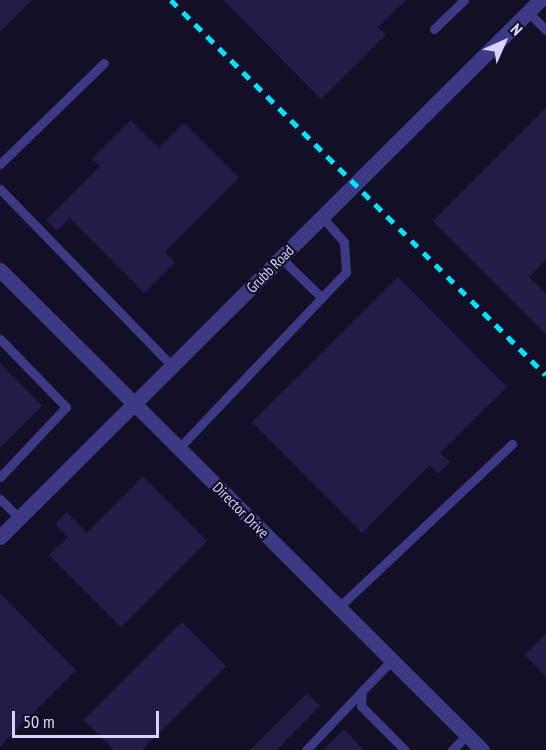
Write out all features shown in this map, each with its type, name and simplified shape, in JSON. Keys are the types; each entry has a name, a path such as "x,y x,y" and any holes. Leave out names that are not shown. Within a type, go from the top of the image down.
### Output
{"street":[{"name":"Grubb Road","path":"0,537 540,0"},
{"name":"Director Drive","path":"0,270 482,750"}],"lane":[{"path":"434,29 464,0"},
{"path":"528,12 546,30"},
{"path":"0,164 104,63"},
{"path":"0,189 172,366"},
{"path":"179,448 346,272 344,242 322,217"},
{"path":"281,258 322,298"},
{"path":"0,339 66,407 0,477"},
{"path":"339,607 512,444"},
{"path":"0,499 19,518"},
{"path":"306,750 392,660"},
{"path":"362,691 361,705 405,750"},
{"path":"452,750 467,735"}],"building":[{"path":"0,0 32,0 0,32"},
{"path":"223,0 406,0 378,27 386,35 321,99"},
{"path":"546,108 546,260 529,277 546,294 546,334 433,221"},
{"path":"131,120 159,148 184,123 239,178 165,252 175,262 144,293 70,218 57,231 46,220 100,166 92,159"},
{"path":"398,277 507,387 440,453 450,462 438,474 430,465 362,533 252,422"},
{"path":"0,363 42,406 0,448"},
{"path":"143,476 207,541 121,627 49,555 68,537 55,524 67,512 87,533"},
{"path":"0,593 76,670 0,746"},
{"path":"182,622 226,666 142,750 114,750 84,720"},
{"path":"546,634 546,677 525,655"},
{"path":"307,693 320,706 276,750 250,750"},
{"path":"344,729 364,750 323,750"}],"railway":[{"path":"171,0 546,375"}]}
